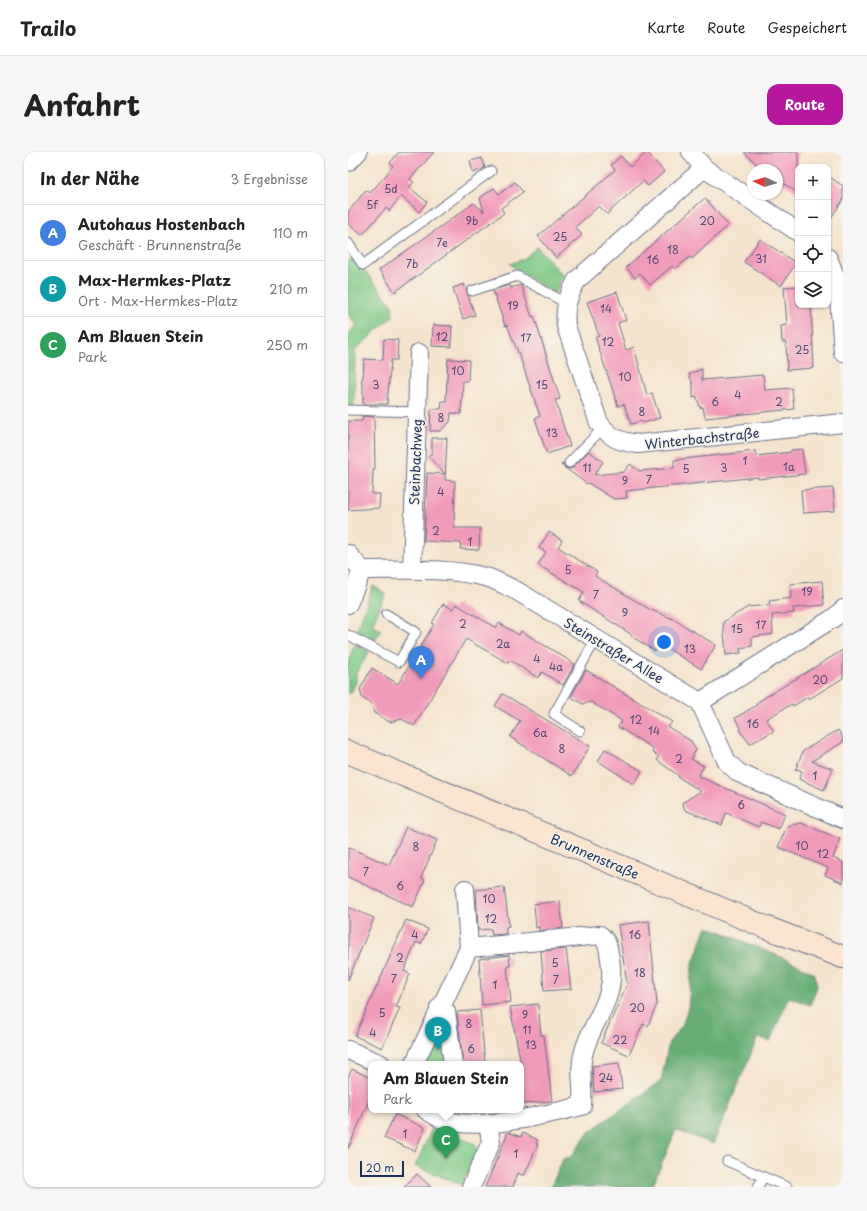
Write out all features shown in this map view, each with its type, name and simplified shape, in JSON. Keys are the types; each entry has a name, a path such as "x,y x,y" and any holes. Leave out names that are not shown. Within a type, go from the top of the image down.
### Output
{"main road":[{"path":"348,735 353,754"},
{"name":"Brunnenstraße","path":"353,754 758,924 843,957"}],"street":[{"path":"348,162 358,152"},
{"path":"691,152 704,168 795,230"},
{"path":"603,428 566,326 564,310 566,303 577,280 704,168"},
{"path":"831,266 838,283 843,352"},
{"name":"Steinbachweg","path":"412,570 419,353"},
{"name":"Winterbachstraße","path":"603,428 609,435 625,442 638,444 843,423"},
{"path":"348,554 362,570 348,604"},
{"name":"Steinstraßer Allee","path":"362,570 412,570 461,573 490,578 517,591 700,702"},
{"path":"843,609 835,617 700,702 727,762 739,773 843,819"},
{"path":"415,1061 469,948 465,889"},
{"path":"431,1113 442,1119 460,1116 488,1123 582,1106 583,1097 580,1070 584,1051 610,993 613,976 607,941 600,935 469,948"},
{"path":"440,1008 446,1012 453,1061"},
{"path":"348,1050 374,1061"},
{"path":"471,1187 491,1142 488,1123"}],"lane":[{"path":"348,242 363,265 491,171"},
{"path":"472,291 517,276 566,303"},
{"path":"348,410 417,412"},
{"path":"569,464 603,428"},
{"path":"348,635 399,662 416,632 386,614"},
{"path":"580,731 554,714 596,639"},
{"path":"727,1161 788,1187"},
{"path":"758,1187 763,1177"}],"green space":[{"path":"537,247 563,275 555,293 546,289 510,264 524,259"},
{"path":"354,258 392,305 393,316 355,350 354,407 348,407 348,334 357,325 348,314 348,261"},
{"path":"373,586 386,594 372,625 381,630 375,640 357,630"},
{"path":"354,644 369,652 356,673 356,682 351,693 348,694 348,665"},
{"path":"707,926 797,964 815,974 817,987 810,1005 789,997 770,1041 758,1037 713,1144 676,1130 652,1187 551,1187 563,1159 571,1157 589,1132 661,1081 669,1042 682,1026 688,1008 692,965"},
{"path":"443,1022 449,1061 424,1061"},
{"path":"433,1126 475,1144 478,1152 462,1185 415,1166"}],"building":[{"path":"399,152 434,152 410,179 414,182 409,187 427,202 419,212 401,196 389,211 386,208 362,235 348,224 348,212 366,190 370,193 386,175 393,166 390,163"},
{"path":"647,152 664,172 648,186 643,181 607,214 599,206 575,227 582,235 556,258 538,236 615,170 611,165 621,156 630,167"},
{"path":"744,152 798,152 798,164 795,164 795,191 783,183 783,164 757,164"},
{"path":"482,158 485,168 473,173 470,161"},
{"path":"831,178 843,186 843,200 831,218"},
{"path":"515,182 523,192 501,208 504,213 395,292 379,270 474,203 484,212 480,198 494,188 499,194"},
{"path":"705,198 728,225 692,259 690,257 675,269 672,266 650,285 640,273 635,278 626,267"},
{"path":"760,239 795,262 795,265 781,286 744,262"},
{"path":"464,284 475,315 463,319 453,288"},
{"path":"510,285 511,288 521,285 532,317 534,316 560,399 555,400 570,446 547,454 535,418 540,416 520,357 507,325 505,326 493,290"},
{"path":"795,286 795,308 811,308 814,368 787,370 786,342 782,342 781,326 787,325 784,287"},
{"path":"617,292 626,320 618,323 626,350 634,347 647,395 652,393 660,418 643,423 642,421 631,424 624,404 618,406 595,337 599,336 587,302"},
{"path":"433,325 452,326 451,347 432,346"},
{"path":"384,339 398,340 397,360 391,360 387,404 363,404 363,386 361,381 363,377 364,359 383,360"},
{"path":"448,359 469,360 468,381 463,381 461,414 451,413 450,422 440,431 430,431 431,409 441,409 442,401 446,401"},
{"path":"702,369 702,380 763,375 765,390 792,388 794,409 705,418 703,407 700,408 697,397 693,398 693,385 689,374"},
{"path":"363,416 374,417 375,470 373,470 372,494 380,494 379,508 348,510 348,421 362,421"},
{"path":"432,438 447,438 445,480 455,481 454,528 480,528 479,550 460,549 461,543 424,541 427,473 445,474 428,456 432,453"},
{"path":"802,449 805,474 758,479 758,477 626,491 627,498 614,499 588,483 587,484 565,468 571,469 589,451 603,462 594,475 624,472 630,464 639,471 674,468 674,460 756,451 756,456 791,452 791,450"},
{"path":"833,488 835,511 803,513 801,490"},
{"path":"549,532 562,540 558,547 597,572 595,576 649,609 673,619 716,645 701,669 659,643 655,651 631,636 632,635 579,601 584,592 538,565 546,552 539,548"},
{"path":"822,581 824,605 793,608 794,613 772,615 773,634 752,637 752,646 740,648 741,653 726,655 723,622 748,607 770,605 769,601 791,598 790,584"},
{"path":"443,604 453,609 456,604 496,628 499,623 519,635 521,631 575,664 563,685 542,672 538,678 510,660 508,663 466,639 414,726 402,719 390,722 374,713 372,704 362,698 360,689 372,668 398,684 434,624 432,623"},
{"path":"843,650 843,678 809,699 808,697 793,706 792,704 766,719 774,731 750,744 740,731 741,728 735,718 757,705 756,703"},
{"path":"586,670 672,722 668,727 691,741 696,750 691,759 704,766 698,776 785,814 779,829 761,822 759,827 726,813 722,825 685,810 682,803 701,791 678,777 679,776 657,760 659,757 652,752 654,749 618,727 622,721 591,702 583,704 571,697"},
{"path":"503,694 590,746 572,776 510,737 520,721 495,706"},
{"path":"838,730 843,738 843,742 812,761 833,769 824,790 799,779 802,771 797,769 795,771 803,751"},
{"path":"605,749 642,771 634,784 598,761"},
{"path":"801,823 840,839 833,858 843,862 843,883 825,875 828,868 778,847 787,826"},
{"path":"406,827 437,840 421,878 425,880 413,907 348,877 348,847 389,865"},
{"path":"504,887 509,926 506,927 506,934 492,935 491,929 478,930 476,890"},
{"path":"560,901 563,928 539,931 539,927 536,928 534,904"},
{"path":"348,907 374,918 348,980"},
{"path":"406,920 428,929 421,944 416,942 404,971 410,974 396,1007 400,1008 382,1048 355,1036"},
{"path":"649,921 657,1004 648,1026 643,1024 629,1055 601,1043 627,984 618,925"},
{"path":"566,949 571,989 544,991 541,951"},
{"path":"509,955 510,966 507,966 511,1002 482,1005 479,959"},
{"path":"538,1004 541,1035 544,1035 552,1101 524,1104 524,1061 520,1061 510,1007"},
{"path":"480,1010 485,1061 463,1061 457,1012"},
{"path":"619,1063 622,1089 594,1092 592,1066"},
{"path":"352,1069 368,1077 368,1103 348,1149 348,1077"},
{"path":"395,1114 425,1128 415,1151 384,1138"},
{"path":"508,1132 521,1137 523,1133 538,1140 536,1144 538,1144 524,1176 518,1173 513,1187 485,1187"},
{"path":"417,1174 431,1187 404,1187"}],"place":[{"name":"Autohaus Hostenbach","path":"421,679"},
{"name":"Max-Hermkes-Platz","path":"438,1050"},
{"name":"Am Blauen Stein","path":"446,1159"}]}
